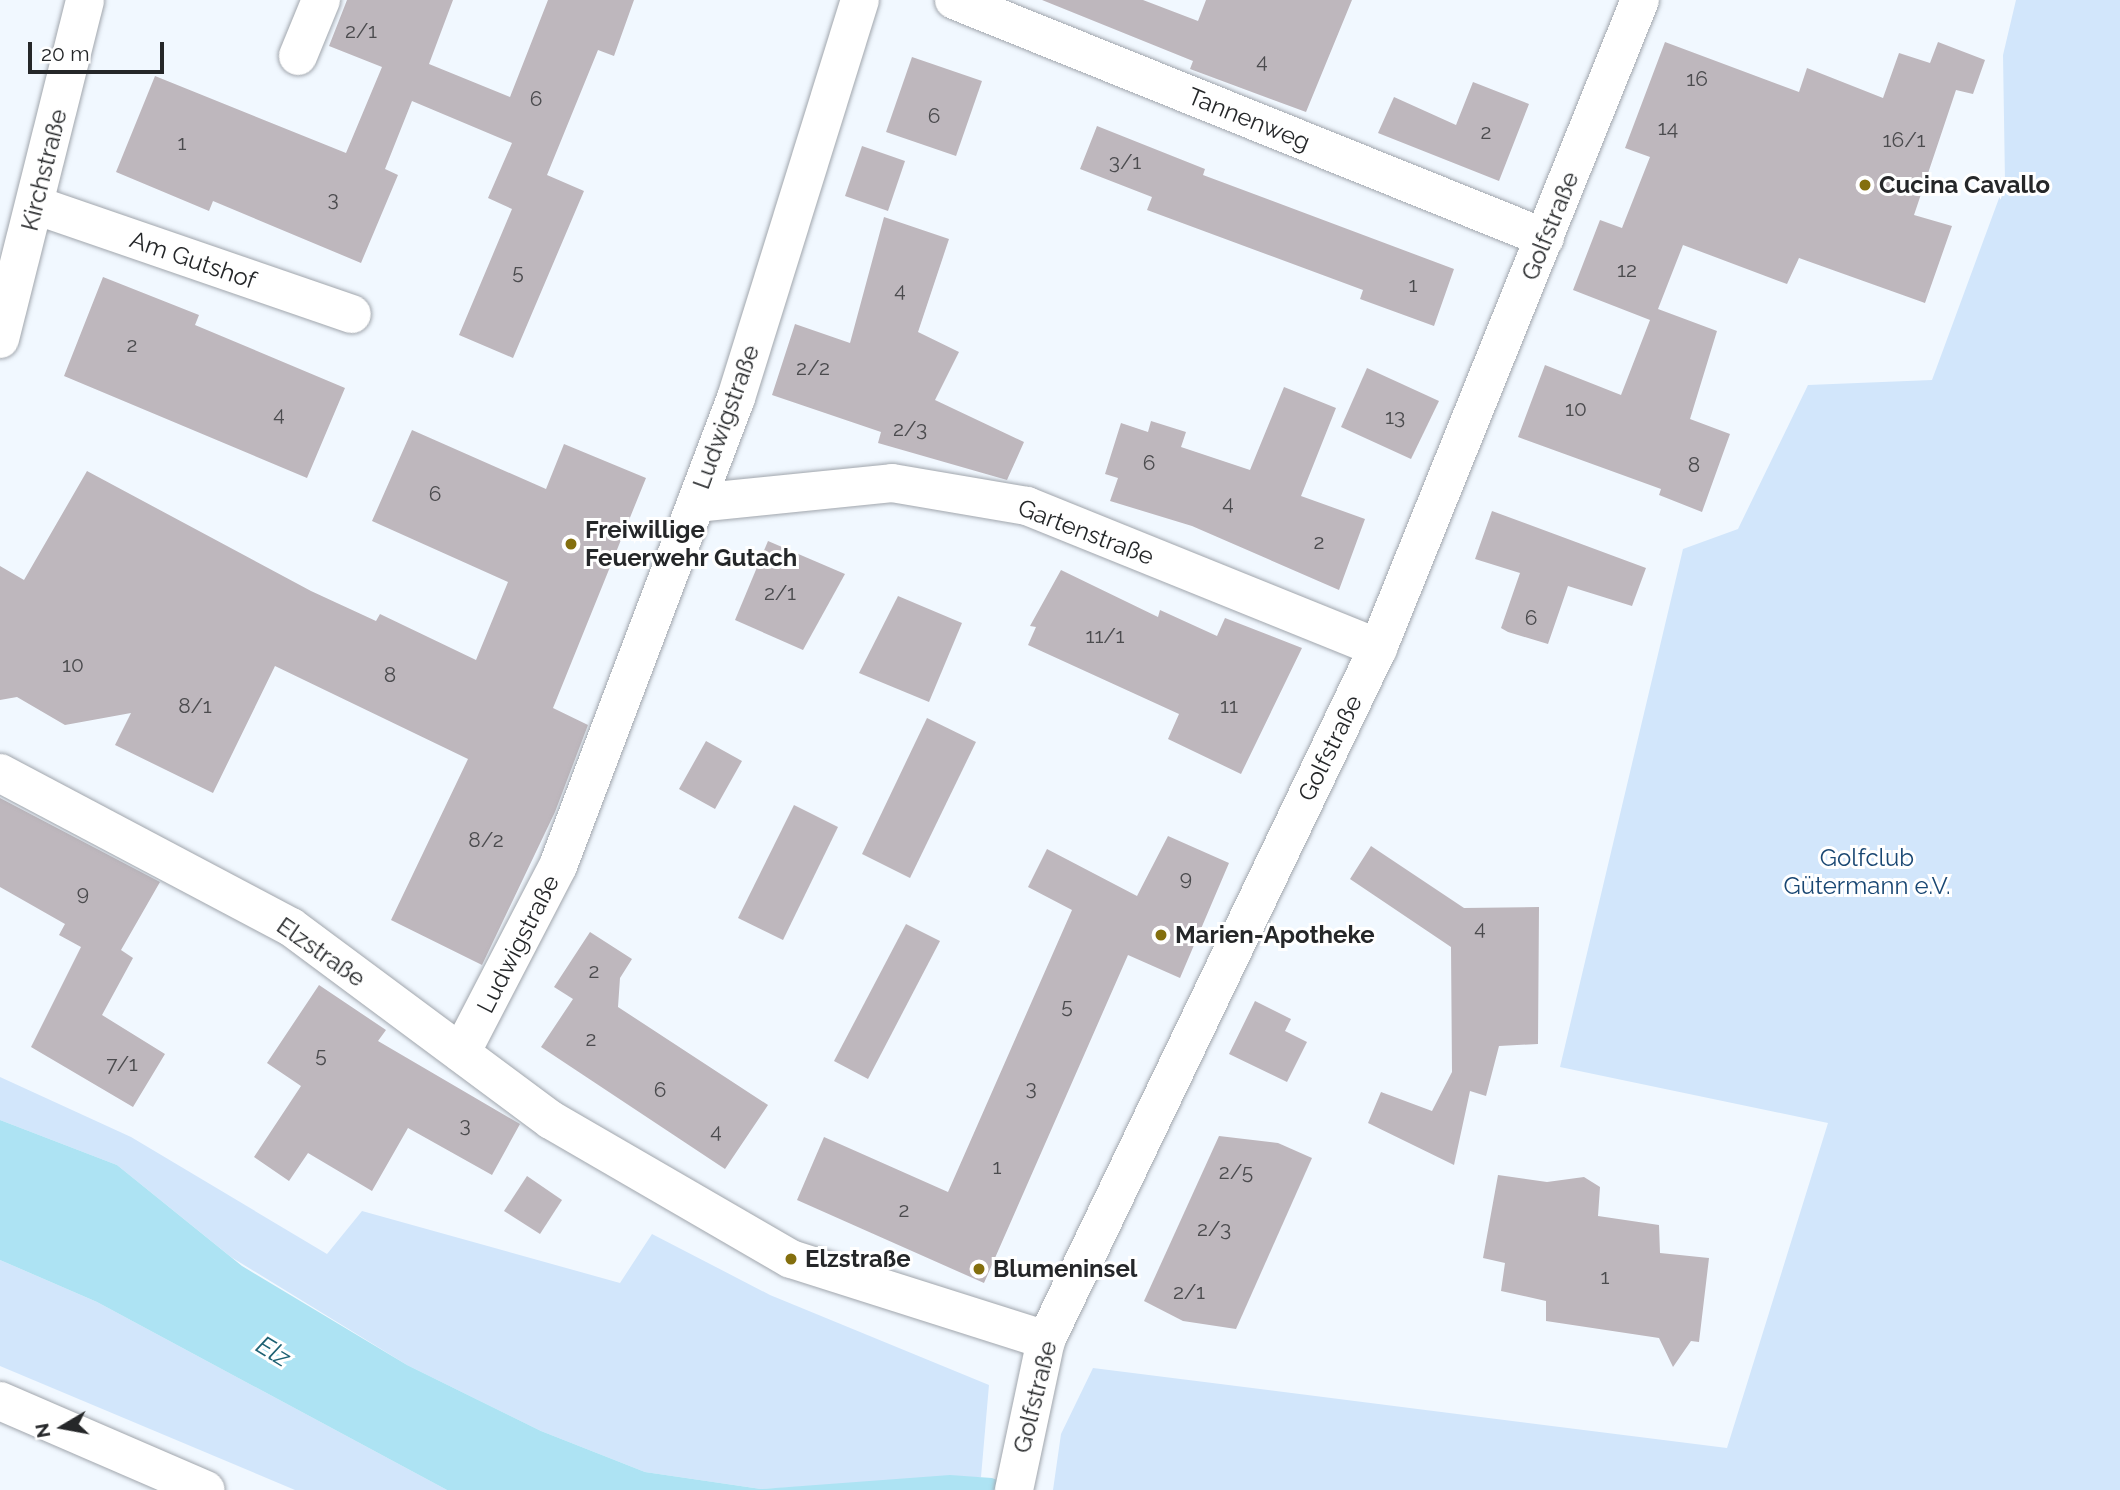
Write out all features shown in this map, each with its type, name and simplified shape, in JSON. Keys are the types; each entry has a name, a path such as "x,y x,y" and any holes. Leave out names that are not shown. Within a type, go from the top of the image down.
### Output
{"street":[{"name":"Kirchstraße","path":"0,339 85,0"},
{"path":"298,56 321,0"},
{"name":"Ludwigstraße","path":"461,1053 558,866 736,398 860,0"},
{"name":"Tannenweg","path":"954,0 1545,238"},
{"name":"Golfstraße","path":"1014,1490 1023,1428 1046,1340 1378,648 1640,0"},
{"name":"Am Gutshof","path":"35,205 352,314"},
{"name":"Gartenstraße","path":"696,503 892,483 1027,506 1378,648"},
{"name":"Elzstraße","path":"0,773 291,927 551,1120 791,1259 1046,1340"},
{"path":"0,1401 206,1490"}],"green space":[{"name":"Golfclub Gütermann e.V.","path":"2016,0 2120,0 2120,1490 1053,1490 1061,1434 1093,1368 1727,1448 1828,1123 1560,1067 1683,549 1738,529 1808,385 1932,380 2005,182 2003,55"},
{"path":"0,1077 131,1137 327,1254 362,1211 620,1283 652,1234 770,1295 989,1385 981,1477 761,1489 645,1472 541,1431 407,1365 231,1257 117,1165 0,1120"},
{"path":"0,1260 97,1302 447,1490 295,1490 0,1366"}],"water":[{"name":"Elz","path":"0,1120 117,1165 242,1266 407,1365 541,1431 645,1472 761,1489 950,1475 992,1478 1023,1490 447,1490 97,1302 0,1260"}],"building":[{"path":"347,0 453,0 429,64 510,97 548,0 634,0 614,56 598,50 547,175 584,191 513,358 459,335 512,209 488,198 512,143 412,101 385,169 398,175 361,263 213,201 209,211 116,172 155,76 346,153 382,67 329,46"},
{"path":"1042,0 1143,0 1198,21 1206,0 1352,0 1306,112 1190,69 1193,61"},
{"path":"1665,42 1799,92 1807,68 1883,98 1899,53 1930,63 1938,42 1985,60 1973,94 1956,90 1914,215 1952,226 1925,303 1799,258 1787,284 1683,245 1658,309 1717,331 1690,419 1730,434 1702,512 1659,495 1661,489 1518,437 1545,365 1621,395 1650,320 1573,290 1600,220 1622,228 1650,157 1625,148"},
{"path":"912,57 982,81 956,156 886,132"},
{"path":"1473,82 1529,104 1499,181 1378,133 1394,97 1456,125"},
{"path":"1097,126 1205,169 1203,175 1454,269 1434,326 1360,299 1363,290 1147,210 1152,197 1080,169"},
{"path":"862,146 905,161 888,211 845,196"},
{"path":"884,217 949,239 918,332 959,352 935,400 1024,442 1007,480 878,443 881,432 772,395 795,324 850,343"},
{"path":"103,277 199,315 195,325 345,388 307,478 64,376"},
{"path":"1367,368 1439,401 1411,459 1341,427"},
{"path":"1284,387 1336,408 1301,496 1365,519 1339,590 1192,526 1110,501 1118,478 1105,474 1121,423 1148,432 1151,421 1186,432 1181,447 1250,470"},
{"path":"412,430 546,489 564,444 646,478 553,708 588,725 555,812 482,965 391,920 468,759 275,666 213,793 115,745 131,713 65,725 17,697 0,700 0,566 24,580 87,471 311,591 376,621 380,614 476,660 508,582 372,521"},
{"path":"1492,511 1646,568 1632,606 1568,586 1548,644 1501,628 1520,573 1475,559"},
{"path":"768,541 845,574 803,650 735,620"},
{"path":"1061,570 1158,617 1160,610 1217,636 1225,618 1302,648 1241,774 1168,739 1179,714 1028,645 1036,627 1030,626"},
{"path":"898,596 962,623 929,702 859,673"},
{"path":"927,718 976,742 910,878 862,854"},
{"path":"706,741 742,761 715,809 679,789"},
{"path":"0,798 160,882 121,950 133,958 102,1015 165,1054 133,1107 31,1047 81,947 59,935 65,924 0,887"},
{"path":"794,805 838,827 783,940 738,918"},
{"path":"1168,836 1229,863 1180,978 1128,955 984,1283 797,1200 824,1137 948,1192 1072,910 1028,887 1047,849 1137,896"},
{"path":"1371,846 1464,908 1539,907 1538,1044 1499,1046 1486,1096 1470,1091 1454,1165 1368,1123 1381,1092 1432,1111 1452,1072 1451,947 1350,879"},
{"path":"906,924 940,941 868,1079 834,1061"},
{"path":"590,932 632,959 620,978 618,1007 768,1105 725,1169 541,1047 573,999 554,987"},
{"path":"319,985 386,1030 378,1041 520,1124 492,1175 408,1128 372,1191 308,1153 289,1181 254,1157 301,1086 267,1063"},
{"path":"1255,1001 1291,1019 1285,1031 1307,1042 1287,1082 1229,1054"},
{"path":"1219,1136 1278,1143 1312,1158 1236,1329 1183,1321 1144,1301"},
{"path":"1498,1175 1547,1182 1584,1177 1600,1187 1598,1216 1659,1225 1660,1253 1709,1258 1699,1342 1691,1341 1673,1367 1659,1338 1546,1321 1546,1301 1501,1291 1505,1263 1483,1258"},
{"path":"527,1176 562,1200 540,1234 504,1211"}],"place":[{"name":"Cucina Cavallo","path":"1865,185"},
{"name":"Freiwillige Feuerwehr Gutach","path":"571,544"},
{"name":"Marien-Apotheke","path":"1161,935"},
{"name":"Elzstraße","path":"791,1259"},
{"name":"Blumeninsel","path":"979,1269"}]}
